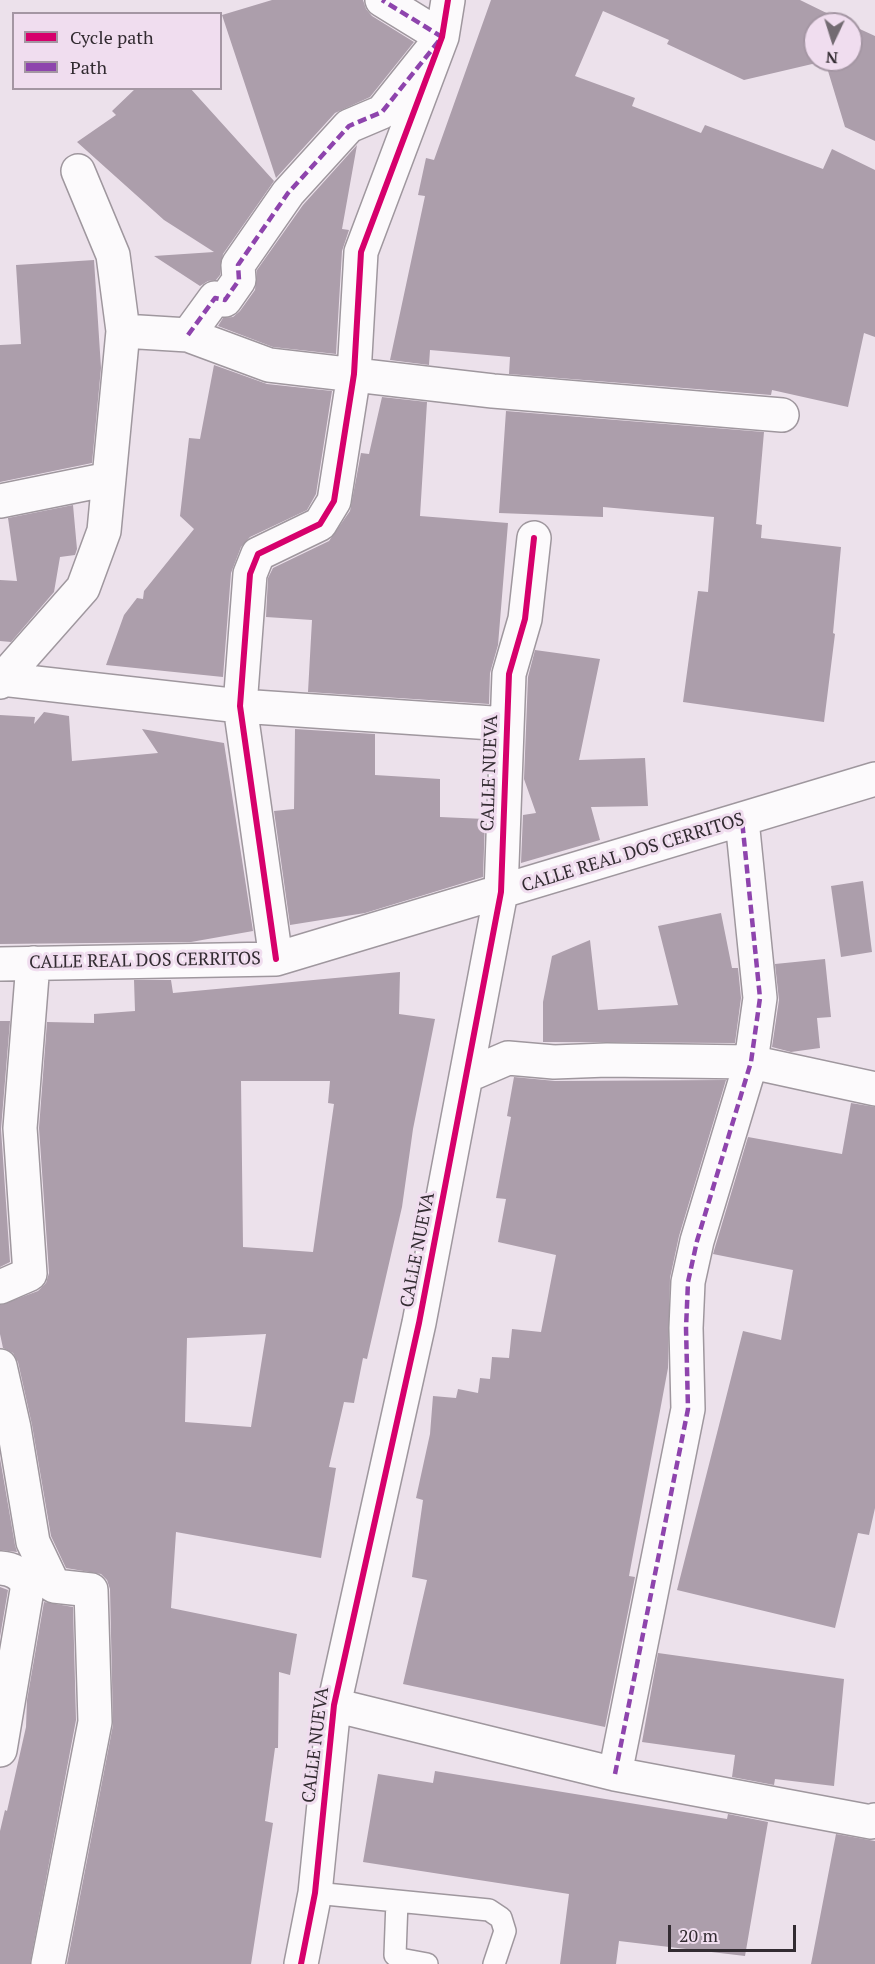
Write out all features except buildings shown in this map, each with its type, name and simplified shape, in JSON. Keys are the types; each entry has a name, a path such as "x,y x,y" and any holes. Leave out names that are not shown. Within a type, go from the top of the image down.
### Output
{"street":[{"path":"382,0 442,37"},
{"path":"276,959 240,706 250,574 258,554 320,524 334,501 354,374 361,252 442,37 448,0"},
{"path":"188,335 215,298 225,300 239,280 238,266 288,193 349,126 382,112 442,37"},
{"path":"1,680 82,588 104,531 123,331 113,255 78,171"},
{"path":"123,331 188,335 269,365 493,391 782,415"},
{"path":"0,501 109,479"},
{"name":"CALLE NUEVA","path":"301,1964 315,1893 334,1705 419,1323 501,892 509,674 525,619 534,538"},
{"path":"1,680 240,706 507,724"},
{"name":"CALLE REAL DOS CERRITOS","path":"0,964 276,959 875,779"},
{"path":"615,1774 688,1409 686,1328 688,1282 697,1241 751,1062 760,998 742,820"},
{"path":"0,1287 30,1274 20,1128 33,963"},
{"path":"466,1077 508,1058 554,1062 608,1060 751,1062 875,1089"},
{"path":"0,1366 14,1428 33,1542 54,1586 91,1590 95,1722 48,1964"},
{"path":"0,1568 12,1569 22,1575 28,1584 0,1750"},
{"path":"334,1705 615,1774 871,1822 875,1820"}],"lane":[{"path":"315,1893 489,1910 501,1918 505,1931 494,1964"},
{"path":"397,1901 395,1955 400,1959 427,1964"}],"marked path":[{"path":"188,335 215,298 225,300 239,280 238,265 288,193 349,126 382,112 442,37 382,0"},
{"path":"615,1774 688,1409 686,1328 688,1282 697,1241 751,1062 760,998 742,820"}],"cycle path":[{"path":"276,959 240,706 250,574 258,554 320,524 334,501 354,374 361,252 442,37 448,0"},
{"path":"301,1964 315,1893 334,1705 419,1323 501,892 509,674 525,619 534,538"}]}
